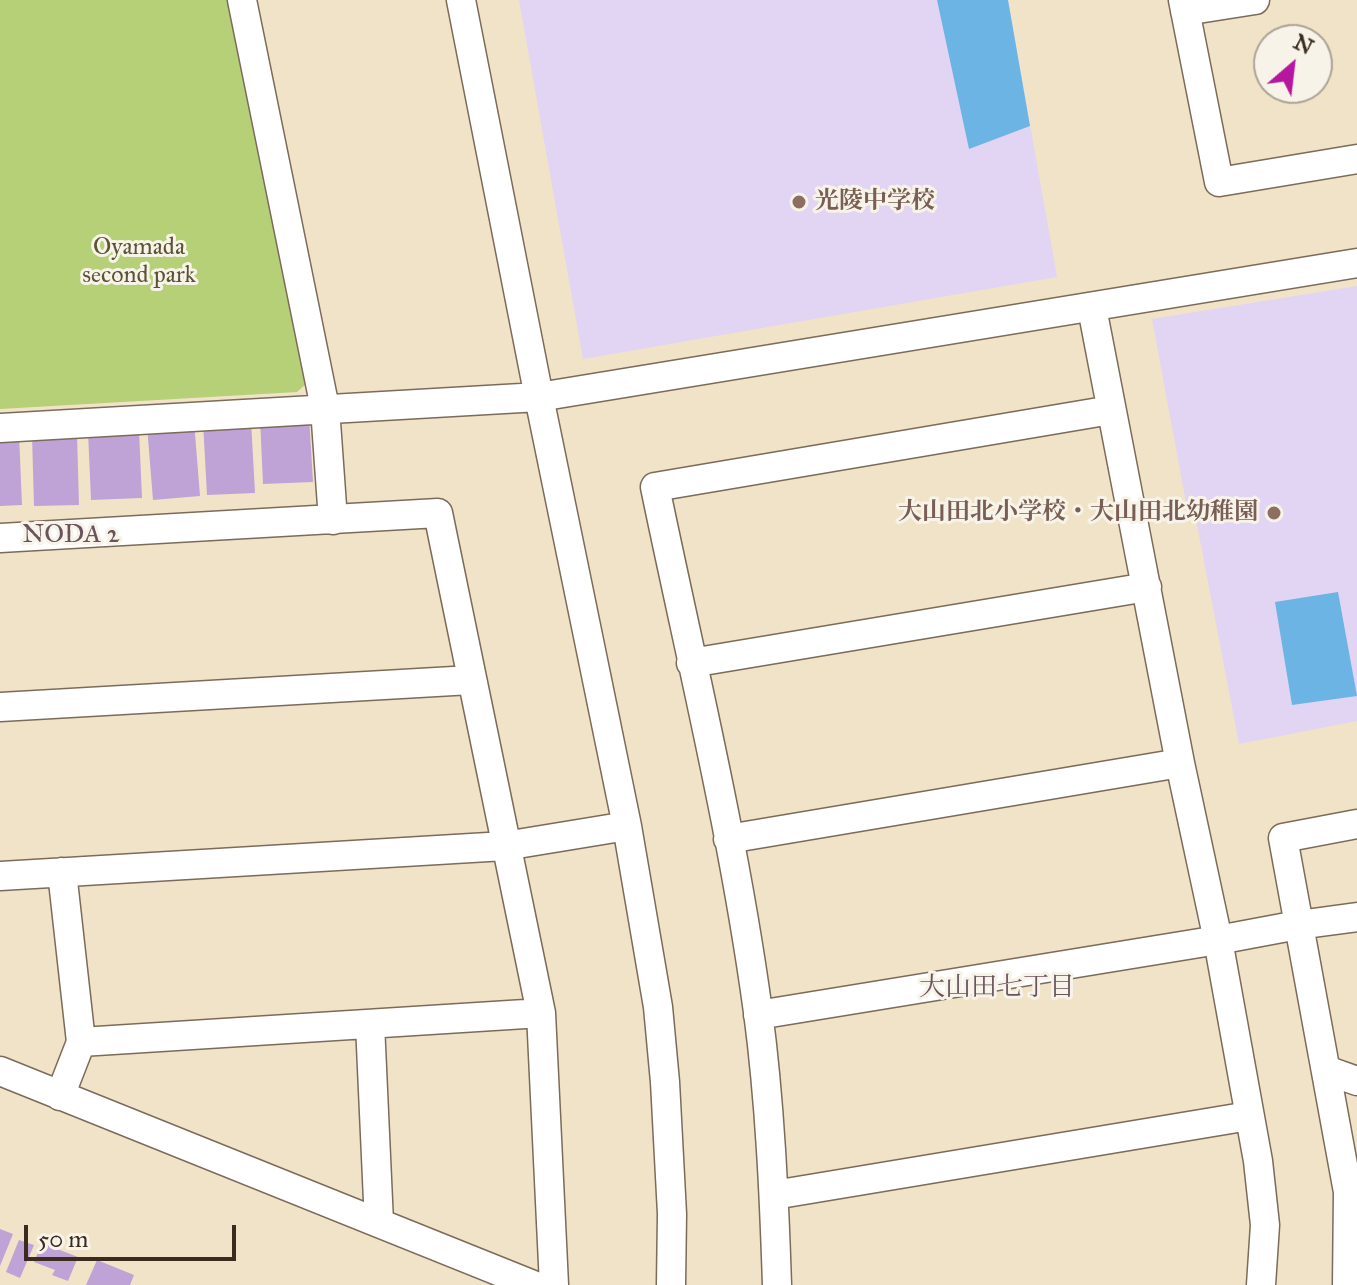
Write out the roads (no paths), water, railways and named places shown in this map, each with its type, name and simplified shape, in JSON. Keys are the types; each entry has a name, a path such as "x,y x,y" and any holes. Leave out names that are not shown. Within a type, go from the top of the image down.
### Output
{"street":[{"path":"242,0 325,408 333,520"},
{"path":"461,0 627,826 658,1007 672,1214 671,1285"},
{"path":"1255,0 1184,6 1219,182 1357,159"},
{"path":"0,428 539,397 1357,263"},
{"path":"1092,308 1180,763 1218,940 1258,1161 1265,1225 1261,1285"},
{"path":"777,1285 774,1195 758,1015 728,839 655,487 1111,410"},
{"path":"0,538 438,513 541,1013 554,1285"},
{"path":"691,663 1147,587"},
{"path":"0,707 471,680"},
{"path":"728,839 1180,763"},
{"path":"1351,1273 1348,1192 1283,838 1357,824"},
{"path":"0,876 505,846 627,826"},
{"path":"60,1096 81,1042 62,872"},
{"path":"758,1015 1357,917"},
{"path":"81,1042 541,1013"},
{"path":"370,1024 379,1223"},
{"path":"1326,1070 1357,1081"},
{"path":"0,1071 533,1285"},
{"path":"774,1195 1249,1116"}],"water":[{"path":"937,0 1008,0 1030,126 969,149"},
{"path":"1338,592 1357,696 1292,705 1275,602"}],"place":[{"name":"光陵中学校","path":"799,202"},
{"name":"大山田北小学校・大山田北幼稚園","path":"1274,513"}],"district":[{"name":"NODA 2","path":"71,536"},
{"name":"大山田七丁目","path":"997,989"}],"park label":[{"name":"Oyamada second park","path":"139,262"}]}
